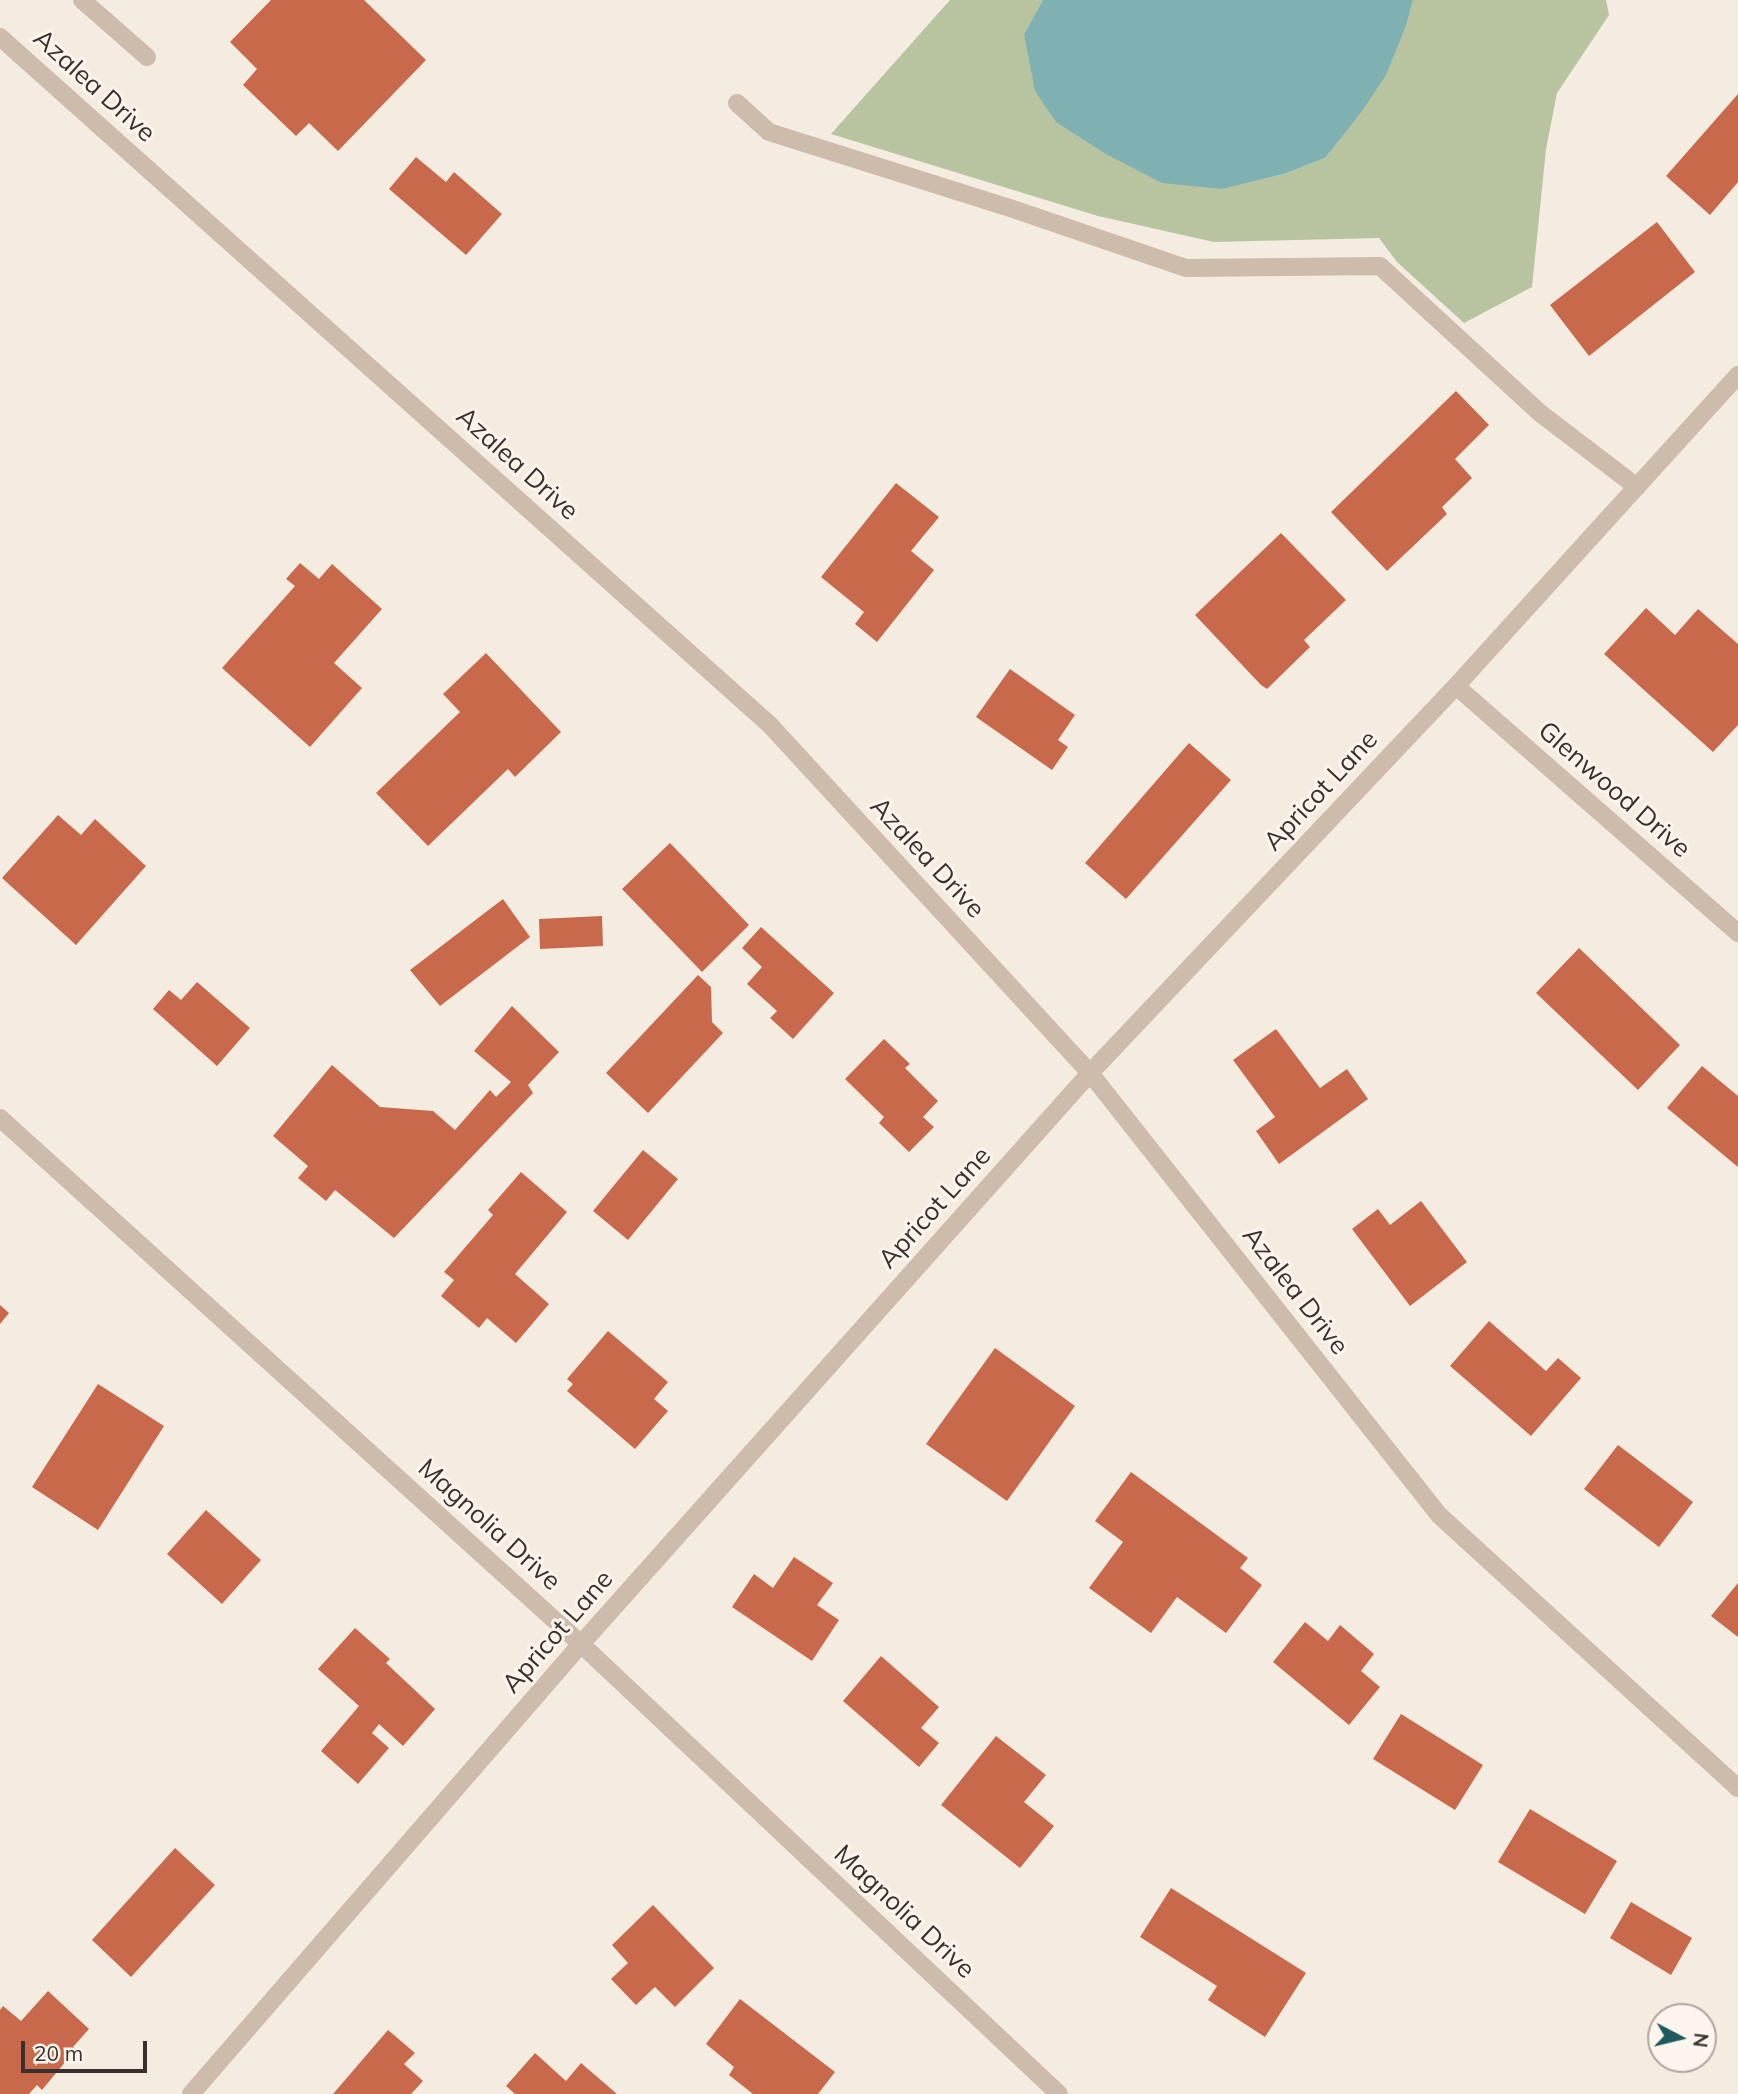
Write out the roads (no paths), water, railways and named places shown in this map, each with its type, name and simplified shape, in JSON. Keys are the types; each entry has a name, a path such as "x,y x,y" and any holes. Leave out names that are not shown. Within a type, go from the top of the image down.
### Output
{"street":[{"path":"82,0 147,58"},
{"name":"Azalea Drive","path":"0,37 769,725 1090,1073 1438,1515 1738,1788"},
{"path":"737,103 769,132 1013,209 1186,268 1380,266 1540,413 1637,487"},
{"name":"Apricot Lane","path":"191,2094 581,1644 1090,1073 1456,686 1738,375"},
{"name":"Glenwood Drive","path":"1456,686 1738,933"},
{"name":"Magnolia Drive","path":"0,1118 581,1644 1059,2094"}],"water":[{"path":"1043,0 1413,0 1407,23 1386,75 1325,158 1284,174 1222,189 1162,183 1106,154 1056,122 1035,91 1024,34"}]}
